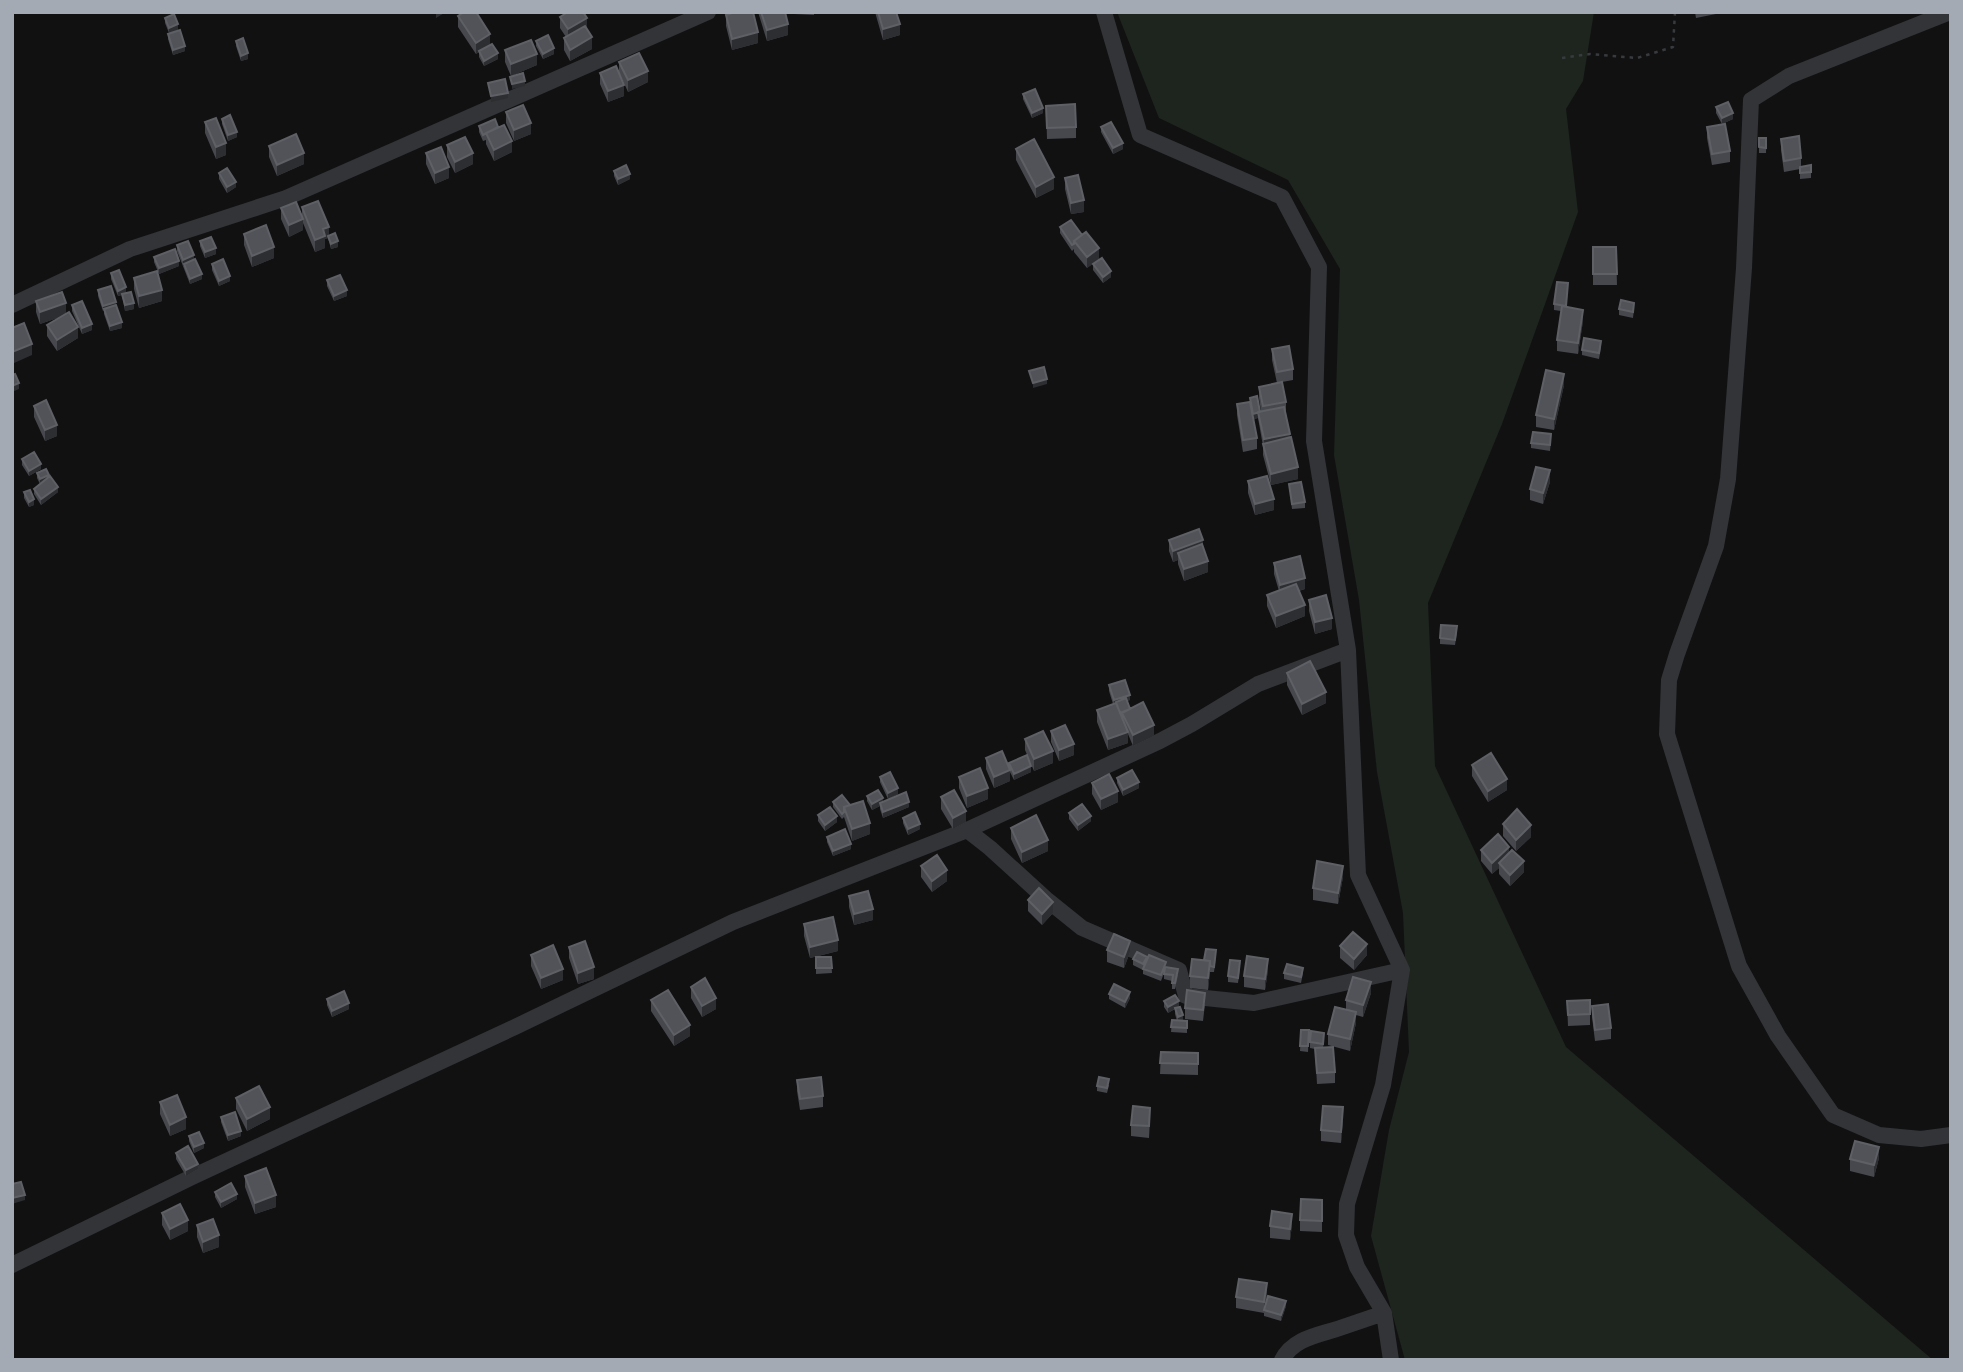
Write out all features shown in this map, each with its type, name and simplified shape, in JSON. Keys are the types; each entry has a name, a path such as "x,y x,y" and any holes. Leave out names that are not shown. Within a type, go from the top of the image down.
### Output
{"street":[{"path":"12,305 130,249 286,198 708,12"},
{"path":"1104,12 1140,135 1282,197 1319,267 1314,441 1348,650 1358,875 1402,970 1383,1085 1347,1204 1346,1235 1357,1267 1384,1313 1391,1360"},
{"path":"1950,12 1789,76 1751,100 1744,268 1728,479 1716,546 1670,680 1667,734 1740,966 1778,1036 1833,1115 1879,1135 1921,1139 1951,1135"},
{"path":"12,1265 192,1177 733,922 967,830 1160,741 1258,684 1348,650"},
{"path":"967,830 1082,928 1179,970 1186,996 1254,1003 1402,970"},
{"path":"1282,1360 1286,1352 1311,1335 1384,1313"}],"path":[{"path":"1562,58 1590,54 1637,58 1673,47 1675,12"}],"shaded area":[{"path":"1117,12 1594,12 1583,81 1566,109 1578,212 1502,424 1428,603 1435,766 1566,1047 1933,1360 1405,1360 1371,1236 1389,1130 1409,1052 1403,913 1377,772 1359,600 1334,455 1340,269 1288,180 1159,118"}],"building":[{"path":"464,12 476,12 490,34 476,43 458,16"},
{"path":"568,12 583,12 587,18 568,29 560,17"},
{"path":"753,12 758,32 732,39 726,15"},
{"path":"761,12 785,12 788,24 767,30"},
{"path":"878,12 896,12 900,24 883,29"},
{"path":"174,14 178,24 169,28 165,18"},
{"path":"585,26 592,37 570,50 564,38"},
{"path":"180,30 185,46 173,50 168,34"},
{"path":"548,35 554,48 543,54 536,41"},
{"path":"243,38 248,53 241,56 236,41"},
{"path":"531,40 537,54 511,64 505,50"},
{"path":"492,44 498,53 484,61 479,51"},
{"path":"639,53 648,71 628,80 619,62"},
{"path":"616,66 624,85 608,91 600,73"},
{"path":"523,73 525,81 512,84 510,77"},
{"path":"505,79 508,93 491,96 488,83"},
{"path":"1035,89 1043,108 1032,113 1023,94"},
{"path":"1728,102 1733,113 1722,118 1716,107"},
{"path":"1075,104 1076,127 1047,128 1046,106"},
{"path":"523,105 531,123 514,130 506,112"},
{"path":"230,115 237,132 228,135 222,119"},
{"path":"216,118 226,143 216,147 205,122"},
{"path":"495,119 498,127 483,135 479,126"},
{"path":"1111,122 1123,143 1113,148 1101,127"},
{"path":"1725,124 1730,151 1712,154 1707,127"},
{"path":"504,125 512,141 494,150 486,133"},
{"path":"296,134 304,153 277,165 269,146"},
{"path":"1799,136 1801,158 1784,161 1781,139"},
{"path":"465,137 473,153 455,162 447,145"},
{"path":"1759,138 1766,138 1766,148 1759,147"},
{"path":"1034,139 1054,177 1036,187 1016,149"},
{"path":"441,147 449,167 435,173 426,153"},
{"path":"626,165 630,174 618,179 614,171"},
{"path":"1811,165 1811,172 1800,173 1800,167"},
{"path":"227,168 236,182 227,187 219,173"},
{"path":"1078,175 1084,200 1071,203 1065,178"},
{"path":"318,201 329,227 323,229 325,236 315,240 302,207"},
{"path":"296,202 303,219 289,225 281,208"},
{"path":"1071,220 1082,235 1072,245 1060,227"},
{"path":"266,225 274,247 252,256 244,234"},
{"path":"1086,232 1099,248 1087,257 1074,241"},
{"path":"335,233 338,241 331,244 328,236"},
{"path":"211,237 216,248 205,252 200,241"},
{"path":"188,241 194,255 183,260 177,245"},
{"path":"1593,247 1616,247 1617,274 1593,274"},
{"path":"175,249 179,261 159,268 154,257"},
{"path":"1102,258 1111,271 1103,277 1093,264"},
{"path":"195,259 202,274 190,279 184,264"},
{"path":"223,259 230,276 219,281 212,264"},
{"path":"119,270 126,287 118,291 111,273"},
{"path":"157,271 162,290 139,296 134,278"},
{"path":"340,275 347,290 334,296 327,280"},
{"path":"1557,282 1568,283 1566,306 1554,304"},
{"path":"111,286 116,302 103,306 98,290"},
{"path":"62,292 66,303 40,312 36,301"},
{"path":"131,292 134,303 125,305 122,294"},
{"path":"1621,300 1634,303 1633,312 1619,309"},
{"path":"82,301 92,324 82,328 72,305"},
{"path":"116,305 122,322 110,326 104,309"},
{"path":"1562,306 1583,310 1578,343 1557,340"},
{"path":"69,312 78,327 57,340 47,325"},
{"path":"24,323 32,344 12,352 12,328"},
{"path":"1584,338 1601,341 1599,353 1582,350"},
{"path":"1289,346 1293,369 1277,372 1272,349"},
{"path":"1044,367 1047,379 1033,383 1029,371"},
{"path":"1546,370 1564,374 1554,419 1536,415"},
{"path":"15,374 19,383 12,386 12,375"},
{"path":"1282,382 1286,402 1263,406 1259,387"},
{"path":"1257,396 1260,412 1253,414 1250,398"},
{"path":"46,400 57,425 45,430 34,406"},
{"path":"1250,402 1257,438 1243,440 1237,404"},
{"path":"1284,407 1290,434 1264,439 1258,412"},
{"path":"1533,432 1551,434 1550,445 1531,443"},
{"path":"1291,437 1298,467 1271,474 1263,444"},
{"path":"34,452 41,464 29,471 22,459"},
{"path":"1536,467 1550,470 1543,493 1530,489"},
{"path":"46,469 49,475 40,479 37,473"},
{"path":"50,476 58,487 41,499 34,489"},
{"path":"1267,476 1274,499 1255,504 1248,481"},
{"path":"1301,482 1305,502 1292,504 1289,484"},
{"path":"30,490 34,499 29,502 24,492"},
{"path":"1199,529 1203,540 1173,551 1169,540"},
{"path":"1202,544 1208,561 1184,569 1178,553"},
{"path":"1300,556 1305,578 1280,585 1274,563"},
{"path":"1296,584 1305,605 1276,616 1267,595"},
{"path":"1326,595 1332,618 1315,622 1309,600"},
{"path":"1441,625 1457,626 1455,640 1440,638"},
{"path":"1310,661 1326,692 1302,704 1287,673"},
{"path":"1125,680 1130,695 1114,700 1109,685"},
{"path":"1126,698 1130,709 1120,713 1116,702"},
{"path":"1143,702 1154,725 1133,735 1122,713"},
{"path":"1116,703 1128,732 1108,739 1097,710"},
{"path":"1065,725 1074,744 1059,750 1051,731"},
{"path":"1043,731 1053,751 1034,759 1025,739"},
{"path":"1002,751 1010,770 994,777 986,758"},
{"path":"1491,753 1507,779 1488,791 1472,765"},
{"path":"1027,755 1031,766 1014,774 1009,763"},
{"path":"980,768 988,788 967,796 959,777"},
{"path":"1132,770 1139,782 1123,790 1117,778"},
{"path":"890,772 898,788 888,793 880,777"},
{"path":"1109,774 1118,791 1101,799 1092,783"},
{"path":"878,790 883,798 872,804 867,796"},
{"path":"954,790 966,811 953,818 941,797"},
{"path":"906,792 909,802 883,812 880,803"},
{"path":"842,795 850,805 844,807 842,814 833,802"},
{"path":"863,801 870,823 852,829 844,807"},
{"path":"1082,804 1091,816 1078,825 1069,813"},
{"path":"830,807 837,816 825,825 818,815"},
{"path":"1517,809 1531,825 1516,840 1503,824"},
{"path":"915,812 920,824 908,829 903,818"},
{"path":"1036,815 1048,840 1022,852 1011,828"},
{"path":"845,829 851,844 833,851 827,837"},
{"path":"1498,834 1509,847 1492,863 1481,850"},
{"path":"1512,850 1524,861 1510,875 1499,863"},
{"path":"937,855 947,870 932,881 921,866"},
{"path":"1317,861 1343,866 1338,893 1313,888"},
{"path":"1039,888 1053,902 1042,914 1028,900"},
{"path":"868,891 873,909 854,914 849,896"},
{"path":"833,917 838,940 810,947 804,924"},
{"path":"1353,932 1367,944 1354,959 1340,946"},
{"path":"1114,934 1130,941 1124,957 1107,950"},
{"path":"585,941 594,967 578,973 569,947"},
{"path":"553,945 563,969 541,978 531,955"},
{"path":"1206,949 1216,950 1214,967 1210,966 1210,961 1204,960"},
{"path":"1137,952 1147,957 1143,964 1133,959"},
{"path":"1149,955 1166,962 1161,975 1143,969"},
{"path":"1247,956 1268,959 1265,979 1244,976"},
{"path":"816,957 831,957 832,968 816,968"},
{"path":"1192,959 1210,961 1208,978 1190,976"},
{"path":"1230,960 1240,961 1238,978 1228,976"},
{"path":"1287,964 1303,968 1301,977 1284,973"},
{"path":"1165,967 1178,969 1175,983 1172,983 1173,975 1164,974"},
{"path":"1353,977 1371,982 1363,1005 1346,1000"},
{"path":"705,978 716,998 702,1006 691,987"},
{"path":"1114,984 1130,992 1125,1002 1109,994"},
{"path":"668,990 690,1025 674,1035 651,1000"},
{"path":"1187,990 1205,993 1203,1010 1185,1008"},
{"path":"344,991 349,1003 332,1011 327,999"},
{"path":"1175,995 1179,1001 1168,1007 1164,1001"},
{"path":"1590,1000 1590,1014 1568,1015 1567,1001"},
{"path":"1608,1004 1611,1028 1595,1030 1592,1006"},
{"path":"1180,1007 1183,1015 1178,1017 1175,1008"},
{"path":"1335,1007 1356,1012 1350,1039 1328,1034"},
{"path":"1172,1020 1187,1021 1187,1028 1171,1027"},
{"path":"1301,1030 1309,1030 1308,1046 1300,1046"},
{"path":"1311,1031 1324,1033 1323,1044 1310,1042"},
{"path":"1333,1047 1335,1072 1317,1073 1315,1048"},
{"path":"1161,1052 1198,1053 1198,1064 1160,1063"},
{"path":"821,1077 823,1096 800,1099 797,1080"},
{"path":"1099,1077 1109,1079 1107,1088 1097,1086"},
{"path":"259,1086 270,1107 247,1119 236,1098"},
{"path":"177,1095 186,1117 170,1125 160,1102"},
{"path":"1133,1106 1150,1108 1149,1126 1131,1125"},
{"path":"1323,1106 1343,1107 1341,1132 1321,1130"},
{"path":"235,1112 241,1131 228,1135 221,1117"},
{"path":"199,1132 204,1143 194,1147 189,1136"},
{"path":"1855,1141 1879,1147 1874,1165 1850,1159"},
{"path":"188,1146 198,1164 186,1170 176,1153"},
{"path":"266,1168 276,1195 255,1203 245,1176"},
{"path":"21,1182 25,1195 12,1198 12,1184"},
{"path":"231,1183 237,1194 221,1202 215,1192"},
{"path":"1301,1199 1322,1200 1322,1221 1300,1220"},
{"path":"180,1204 188,1220 170,1229 162,1213"},
{"path":"1272,1211 1292,1214 1290,1229 1270,1226"},
{"path":"213,1219 219,1235 203,1242 197,1225"},
{"path":"1239,1279 1267,1283 1264,1302 1236,1297"},
{"path":"1268,1296 1286,1301 1281,1315 1264,1310"}]}
